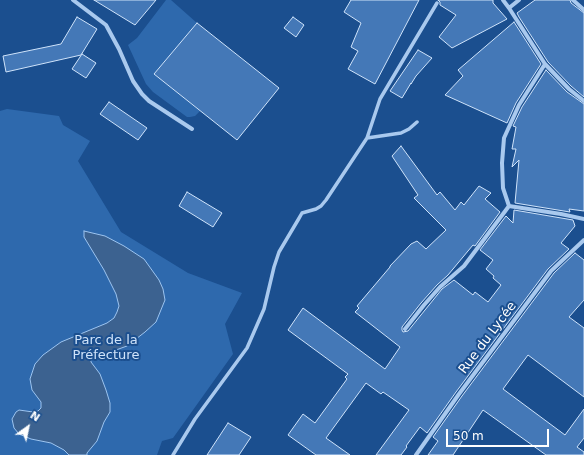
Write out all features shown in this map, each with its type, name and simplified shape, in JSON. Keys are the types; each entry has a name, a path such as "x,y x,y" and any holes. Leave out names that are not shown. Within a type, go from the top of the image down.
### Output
{"street":[{"path":"73,0 106,25 114,38 133,81 142,94 149,101 192,128"},
{"path":"503,0 545,64 569,89 584,101"},
{"path":"509,8 519,0"},
{"path":"574,0 584,10"},
{"path":"173,455 195,419 247,348 264,309 279,252 302,213 321,206 367,138 376,109 386,89 437,3"},
{"path":"509,206 503,188 502,163 504,138 519,105 545,64"},
{"path":"367,138 401,133 409,129 417,122"},
{"path":"509,206 584,219"},
{"path":"405,329 440,287 464,266 509,206"},
{"name":"Rue du Lycée","path":"416,455 459,394 551,271 584,240"}],"green space":[{"path":"166,0 171,0 197,23 154,74 200,111 195,116 187,117 153,92 146,84 128,45 137,38"},
{"name":"Parc de la Préfecture","path":"7,109 59,116 63,125 90,141 78,161 121,232 188,273 242,293 225,324 233,354 173,438 162,441 157,455 0,455 0,111"}],"shaded area":[{"path":"84,231 105,236 144,259 159,280 163,289 165,300 156,322 145,332 127,346 91,359 91,362 100,374 106,390 110,403 110,412 104,422 97,441 87,455 69,455 64,450 51,443 31,439 19,434 14,428 12,419 19,410 33,412 38,411 41,408 41,402 32,390 30,379 35,364 43,355 61,342 107,323 114,318 117,312 119,306 116,294 104,270 84,237"}],"building":[{"path":"94,0 156,0 135,25"},
{"path":"351,0 419,0 375,84 348,69 358,51 351,47 361,23 344,12"},
{"path":"438,0 493,0 493,3 507,19 452,48 439,37 456,15 440,5"},
{"path":"535,0 570,0 571,3 584,13 584,97 548,62 519,17 517,13"},
{"path":"77,17 97,29 81,55 6,72 3,56 61,44"},
{"path":"293,17 304,25 296,37 284,28"},
{"path":"514,22 541,64 516,103 507,123 445,95 463,76 458,70"},
{"path":"197,23 279,88 237,140 154,74"},
{"path":"418,50 432,58 416,76 402,98 390,91"},
{"path":"82,54 96,63 86,78 72,69"},
{"path":"546,70 567,92 584,104 584,211 569,209 570,212 515,203 519,160 512,167 516,149 512,149 516,127 513,126 522,107"},
{"path":"109,102 147,128 138,140 100,114"},
{"path":"401,146 437,195 440,192 455,210 461,202 464,205 479,186 491,193 485,199 500,212 475,246 473,245 448,275 421,303 402,327 403,332 408,331 442,289 454,280 473,295 475,292 488,302 501,285 486,269 493,260 480,250 506,216 513,223 514,210 573,220 575,226 561,243 569,249 548,269 427,433 420,427 401,455 376,455 409,410 383,392 381,394 366,383 326,438 350,455 316,455 288,435 303,414 315,423 347,379 345,377 348,374 288,330 303,308 385,369 400,347 355,312 359,308 357,306 390,266 411,244 417,241 426,249 446,230 414,198 418,195 392,156"},
{"path":"187,192 222,213 213,227 179,206"},
{"path":"575,253 584,260 584,300 569,317 584,328 584,397 528,355 503,389 565,435 584,409 584,438 577,447 584,452 584,455 546,455 483,410 453,455 428,455 438,441 433,437 462,396 554,273"},
{"path":"228,423 251,437 239,455 207,455"}]}
